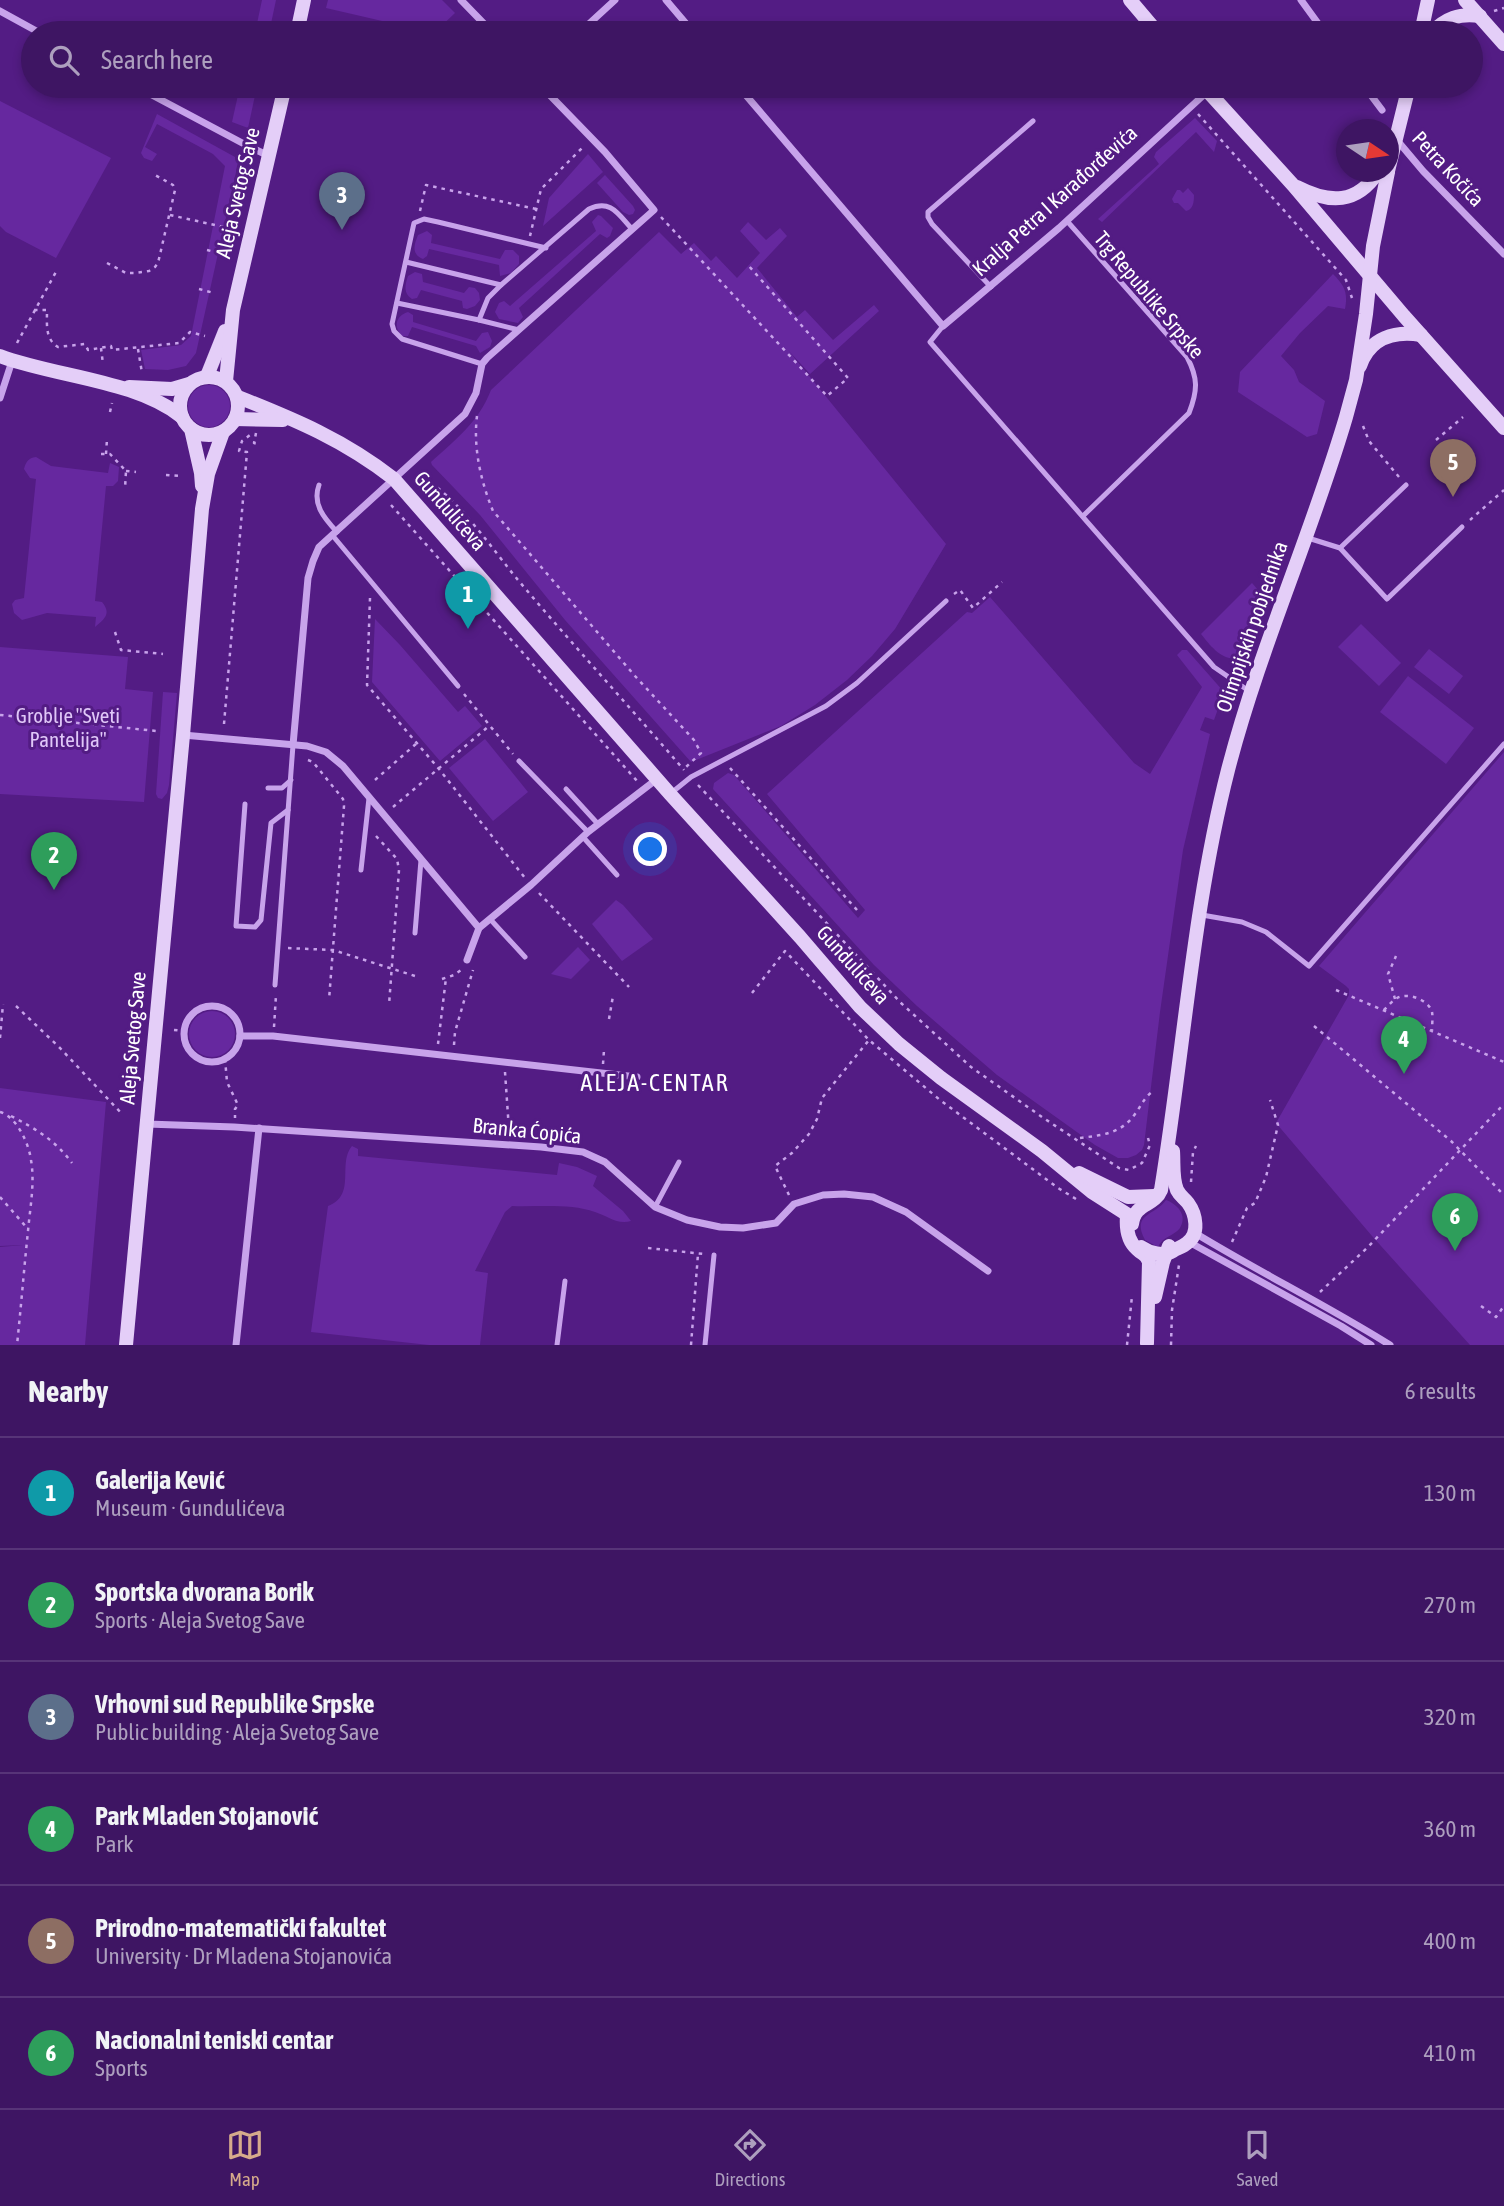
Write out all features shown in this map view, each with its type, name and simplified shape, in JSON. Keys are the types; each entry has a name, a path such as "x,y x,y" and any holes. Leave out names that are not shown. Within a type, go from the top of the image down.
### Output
{"street":[{"path":"300,21 304,0"},
{"path":"461,0 481,21"},
{"path":"592,21 615,0"},
{"path":"666,0 684,21"},
{"path":"1130,0 1148,21"},
{"path":"1301,0 1316,21"},
{"path":"1423,21 1427,0"},
{"path":"1465,0 1487,14 1504,44"},
{"path":"0,11 21,23"},
{"path":"1445,21 1454,16 1487,14"},
{"path":"157,98 270,156"},
{"name":"Aleja Svetog Save","path":"226,382 233,310 282,98"},
{"path":"293,745 309,578 319,547 465,414 476,393 482,364 487,358 654,210 605,152 553,98"},
{"path":"748,98 943,326"},
{"name":"Kralja Petra I Karađorđevića","path":"943,326 1067,221 1196,98"},
{"name":"Kralja Petra I Karađorđevića","path":"1215,98 1504,428"},
{"path":"1373,98 1382,110"},
{"name":"Olimpijskih pobjednika","path":"1399,126 1406,98"},
{"name":"Petra Kočića","path":"1399,142 1423,171 1504,254"},
{"path":"1293,185 1334,199 1362,192 1370,182"},
{"name":"Olimpijskih pobjednika","path":"1154,1193 1174,1101 1209,859 1228,771 1252,692 1332,464 1356,380 1373,246 1386,182"},
{"name":"Aleja Svetog Save","path":"207,376 233,310"},
{"path":"1356,380 1362,359 1382,339 1392,334 1421,335"},
{"path":"0,398 6,359 114,386 170,407 191,429 207,435 223,432 235,419 239,409 238,397 231,386 216,377 207,376 172,389 114,386"},
{"path":"182,417 180,401 189,384"},
{"name":"Gundulićeva","path":"238,397 338,441 394,479 860,1007 940,1078 1042,1151 1084,1189 1129,1221"},
{"name":"Gundulićeva","path":"235,419 271,419 302,423"},
{"name":"Aleja Svetog Save","path":"191,429 201,473 202,509"},
{"name":"Aleja Svetog Save","path":"126,1345 202,509 208,474 223,432"},
{"path":"183,735 307,746 327,752 343,766 479,928"},
{"path":"467,960 479,928 598,824 657,779"},
{"path":"213,1006 230,1012 239,1027 240,1036 233,1053 216,1062 206,1062 190,1052 184,1031 196,1011 213,1006"},
{"path":"240,1036 273,1036 637,1077"},
{"name":"Olimpijskih pobjednika","path":"1174,1101 1174,1172 1178,1197 1190,1215 1192,1237"},
{"name":"Branka Ćopića","path":"146,1124 259,1128 583,1152 606,1162 655,1207 700,1224 743,1228 776,1223 794,1204 823,1195 867,1195 906,1212 988,1271"},
{"path":"236,1345 259,1128"},
{"name":"Gundulićeva","path":"1042,1151 1126,1192 1154,1193"},
{"path":"1147,1344 1164,1272 1173,1255 1192,1237 1195,1219 1187,1201 1154,1193 1133,1206 1127,1230 1138,1250 1149,1254 1173,1255"},
{"path":"1173,1255 1171,1244 1188,1233 1190,1215"},
{"path":"1192,1237 1371,1345"},
{"path":"1192,1237 1390,1345"},
{"path":"1147,1344 1149,1254"}],"lane":[{"path":"991,287 932,224 928,212 1032,121"},
{"path":"479,320 488,298 589,209 603,204 610,206 632,229"},
{"path":"482,364 408,341 397,335 392,324 414,223 418,220 438,222 547,248"},
{"name":"Trg Republike Srpske","path":"1067,221 1187,356 1195,373 1196,387 1189,413 1083,516"},
{"path":"406,262 501,285"},
{"path":"397,303 519,330"},
{"name":"Kralja Petra I Karađorđevića","path":"943,326 930,342 1083,516"},
{"path":"319,485 319,507 335,534 458,686"},
{"path":"1340,548 1406,485"},
{"path":"1083,516 1214,667 1252,692"},
{"path":"1305,537 1340,548 1388,599 1462,527"},
{"path":"670,794 691,777 826,706 857,683 946,601"},
{"path":"1200,915 1242,922 1266,932 1309,966 1504,744"},
{"path":"275,985 293,745"},
{"path":"519,761 617,875"},
{"path":"268,788 282,788 291,780"},
{"path":"566,789 598,824"},
{"path":"361,870 369,798"},
{"path":"245,804 236,926 255,928 261,920 271,823 288,810"},
{"path":"415,933 421,860"},
{"path":"490,919 525,957"},
{"path":"655,1207 679,1162"},
{"path":"705,1345 714,1255"},
{"path":"557,1345 565,1281"}],"path":[{"path":"1487,14 1504,8"},
{"path":"1198,114 1346,280 1351,292 1352,307"},
{"path":"528,244 541,189 584,146"},
{"path":"107,263 134,273 149,271 158,263 174,198 173,185 155,175"},
{"path":"418,220 426,185 536,209"},
{"path":"654,210 827,396 848,378 748,265"},
{"path":"170,215 228,229"},
{"path":"207,250 223,254"},
{"path":"17,343 57,270"},
{"path":"199,289 214,293"},
{"path":"34,310 47,310 51,343 58,348 85,344 88,350 111,346 112,350 138,348 179,343 190,332 205,336"},
{"path":"102,348 103,364"},
{"path":"138,348 142,373"},
{"path":"110,412 112,403"},
{"path":"478,413 478,453 484,490 493,511 626,666 694,740 701,753 686,767"},
{"path":"1436,440 1464,417"},
{"path":"1363,426 1369,441 1406,485"},
{"path":"224,724 247,452 239,451 242,441 250,435 256,433 254,443 258,444"},
{"path":"238,438 242,441"},
{"path":"107,439 104,454 110,454 126,471 136,472"},
{"path":"125,489 126,471"},
{"path":"166,475 180,476"},
{"path":"423,479 442,491 691,777 901,1003 971,1068 1119,1168 1129,1170 1142,1163 1150,1145 1148,1138"},
{"path":"1462,527 1504,490"},
{"path":"391,505 644,788"},
{"path":"371,581 367,685 439,769 531,885 629,987"},
{"path":"946,601 960,590 973,608 1002,583"},
{"path":"115,632 121,650 163,654"},
{"path":"458,686 519,761"},
{"path":"0,715 156,731"},
{"path":"389,1005 399,870 397,859 374,834 374,822 489,726"},
{"path":"375,780 417,743"},
{"path":"308,760 313,762 343,799 329,1000"},
{"path":"723,761 857,910"},
{"path":"278,948 333,950 415,976"},
{"path":"752,993 785,951"},
{"path":"1395,1000 1388,974 1396,956"},
{"path":"437,1055 444,978 459,972 467,960"},
{"path":"453,1056 456,1032 474,968"},
{"path":"273,1036 277,1005 275,985"},
{"path":"1336,990 1504,1062"},
{"path":"609,1019 613,996"},
{"path":"1384,1010 1398,997 1409,996 1429,1005 1432,1031"},
{"path":"0,1038 3,1004"},
{"path":"16,1006 123,1115"},
{"path":"1314,1026 1460,1150 1504,1195"},
{"path":"174,1030 184,1031"},
{"path":"794,1204 775,1166 792,1153 809,1134 817,1119 822,1098 869,1040"},
{"path":"225,1059 227,1082 238,1105 235,1109 234,1127"},
{"path":"504,1062 509,1129"},
{"path":"1080,1138 1115,1132 1127,1125 1147,1096 1153,1092"},
{"path":"1232,1242 1247,1208 1255,1203 1266,1177 1278,1125 1270,1100"},
{"path":"1319,1293 1368,1247 1504,1104"},
{"path":"0,1112 39,1130 63,1150 72,1163"},
{"path":"5,1113 12,1119 27,1144 31,1161 18,1345"},
{"path":"1193,1152 1196,1146"},
{"path":"0,1197 28,1230"},
{"path":"648,1248 714,1255"},
{"path":"691,1345 698,1254"},
{"path":"1171,1345 1171,1310 1177,1273 1173,1255"},
{"path":"1127,1345 1132,1297"},
{"path":"1481,1306 1496,1317 1504,1306"}],"green space":[{"path":"262,0 276,0 272,21 258,21"},
{"path":"328,0 442,0 455,13 447,21 382,21 326,8"},
{"path":"237,98 254,98 248,128 232,122"},
{"path":"0,101 111,158 56,258 6,232 0,226"},
{"path":"157,114 235,157 238,163 196,353 186,366 168,370 145,369 141,350 181,345 191,336 225,166 213,154 157,124 145,147 157,154 152,161 144,158 141,153"},
{"path":"1195,118 1217,141 1214,152 1196,132 1102,222 1098,219 1159,164 1154,157 1156,152"},
{"path":"588,154 603,172 543,226 549,198"},
{"path":"605,175 633,206 633,214 623,212 597,183"},
{"path":"1188,188 1194,195 1194,200 1192,207 1186,211 1172,199 1177,190 1183,193"},
{"path":"598,215 613,228 610,236 607,238 600,234 519,308 523,317 518,323 499,319 495,312 499,303 504,301 510,306 596,231 592,222"},
{"path":"748,222 766,240 780,228 787,236 757,268 797,317 805,310 833,340 874,305 879,311 810,374 788,350 946,544 895,629 847,680 815,705 781,726 691,762 565,620 480,515 431,462 473,421 491,390 659,232 681,254 694,243 711,261 716,256 737,278 760,253 740,231"},
{"path":"427,231 432,235 431,243 500,259 505,250 513,250 519,256 519,264 511,273 500,276 499,265 429,249 423,259 415,252 415,246 418,235"},
{"path":"415,272 422,274 423,282 464,293 469,287 475,288 480,300 467,309 463,308 462,301 421,290 417,298 412,299 407,294 406,286 408,276"},
{"path":"1333,274 1345,290 1345,309 1328,306 1281,356 1294,370 1299,382 1325,401 1317,434 1307,437 1238,392 1240,372"},
{"path":"408,312 413,315 413,322 476,341 482,333 488,332 492,341 490,347 480,353 476,346 412,327 408,336 402,336 397,329 397,322"},
{"path":"209,385 224,391 230,406 224,421 209,427 194,421 188,406 194,391"},
{"path":"36,457 51,466 108,473 110,463 119,467 118,481 113,486 106,486 95,601 102,602 107,613 95,627 96,617 47,613 22,620 14,613 12,604 15,600 24,598 36,479 30,478 24,469 31,458"},
{"path":"1252,583 1265,598 1245,654 1226,657 1215,650 1201,634"},
{"path":"990,597 1134,763 1150,774 1202,687 1177,655 1182,650 1187,650 1224,692 1214,720 1205,717 1200,730 1210,734 1183,850 1144,1145 1136,1155 1128,1158 1118,1158 1095,1145 997,1075 917,1006 874,965 713,789 714,783 728,773 734,775 858,918 865,910 767,794 967,612 972,613"},
{"path":"375,619 458,712 465,706 482,726 440,761 372,682"},
{"path":"1361,624 1401,663 1379,686 1338,647"},
{"name":"Groblje \"Sveti Pantelija\"","path":"0,647 128,657 125,689 153,692 144,802 0,794"},
{"path":"1429,649 1463,676 1449,694 1414,667"},
{"path":"1408,676 1474,728 1446,764 1380,712"},
{"path":"163,692 177,693 169,785 162,799 156,794"},
{"path":"485,739 528,792 493,821 449,768"},
{"path":"1504,752 1504,1345 1470,1345 1276,1123 1349,995 1346,986 1319,966"},
{"path":"616,900 653,939 622,961 592,924"},
{"path":"578,947 590,960 571,979 551,974"},
{"path":"212,1011 229,1017 235,1034 229,1051 212,1057 195,1051 189,1034 195,1017"},
{"path":"0,1088 106,1102 85,1345 0,1345 0,1247 23,1245 0,1246"},
{"path":"352,1146 358,1149 358,1156 557,1175 559,1163 577,1167 597,1176 593,1186 631,1221 617,1221 575,1207 512,1206 505,1212 475,1271 488,1273 480,1345 429,1345 311,1332 328,1206 342,1195 346,1161"},
{"path":"1166,1200 1174,1204 1183,1219 1178,1231 1158,1247 1145,1240 1141,1225 1146,1216"}],"place":[{"name":"Vrhovni sud Republike Srpske","path":"342,230"},
{"name":"Prirodno-matematički fakultet","path":"1453,497"},
{"name":"Galerija Kević","path":"468,629"},
{"name":"Sportska dvorana Borik","path":"54,890"},
{"name":"Park Mladen Stojanović","path":"1404,1074"},
{"name":"Nacionalni teniski centar","path":"1455,1251"}],"district":[{"name":"ALEJA-CENTAR","path":"655,1083"}]}
